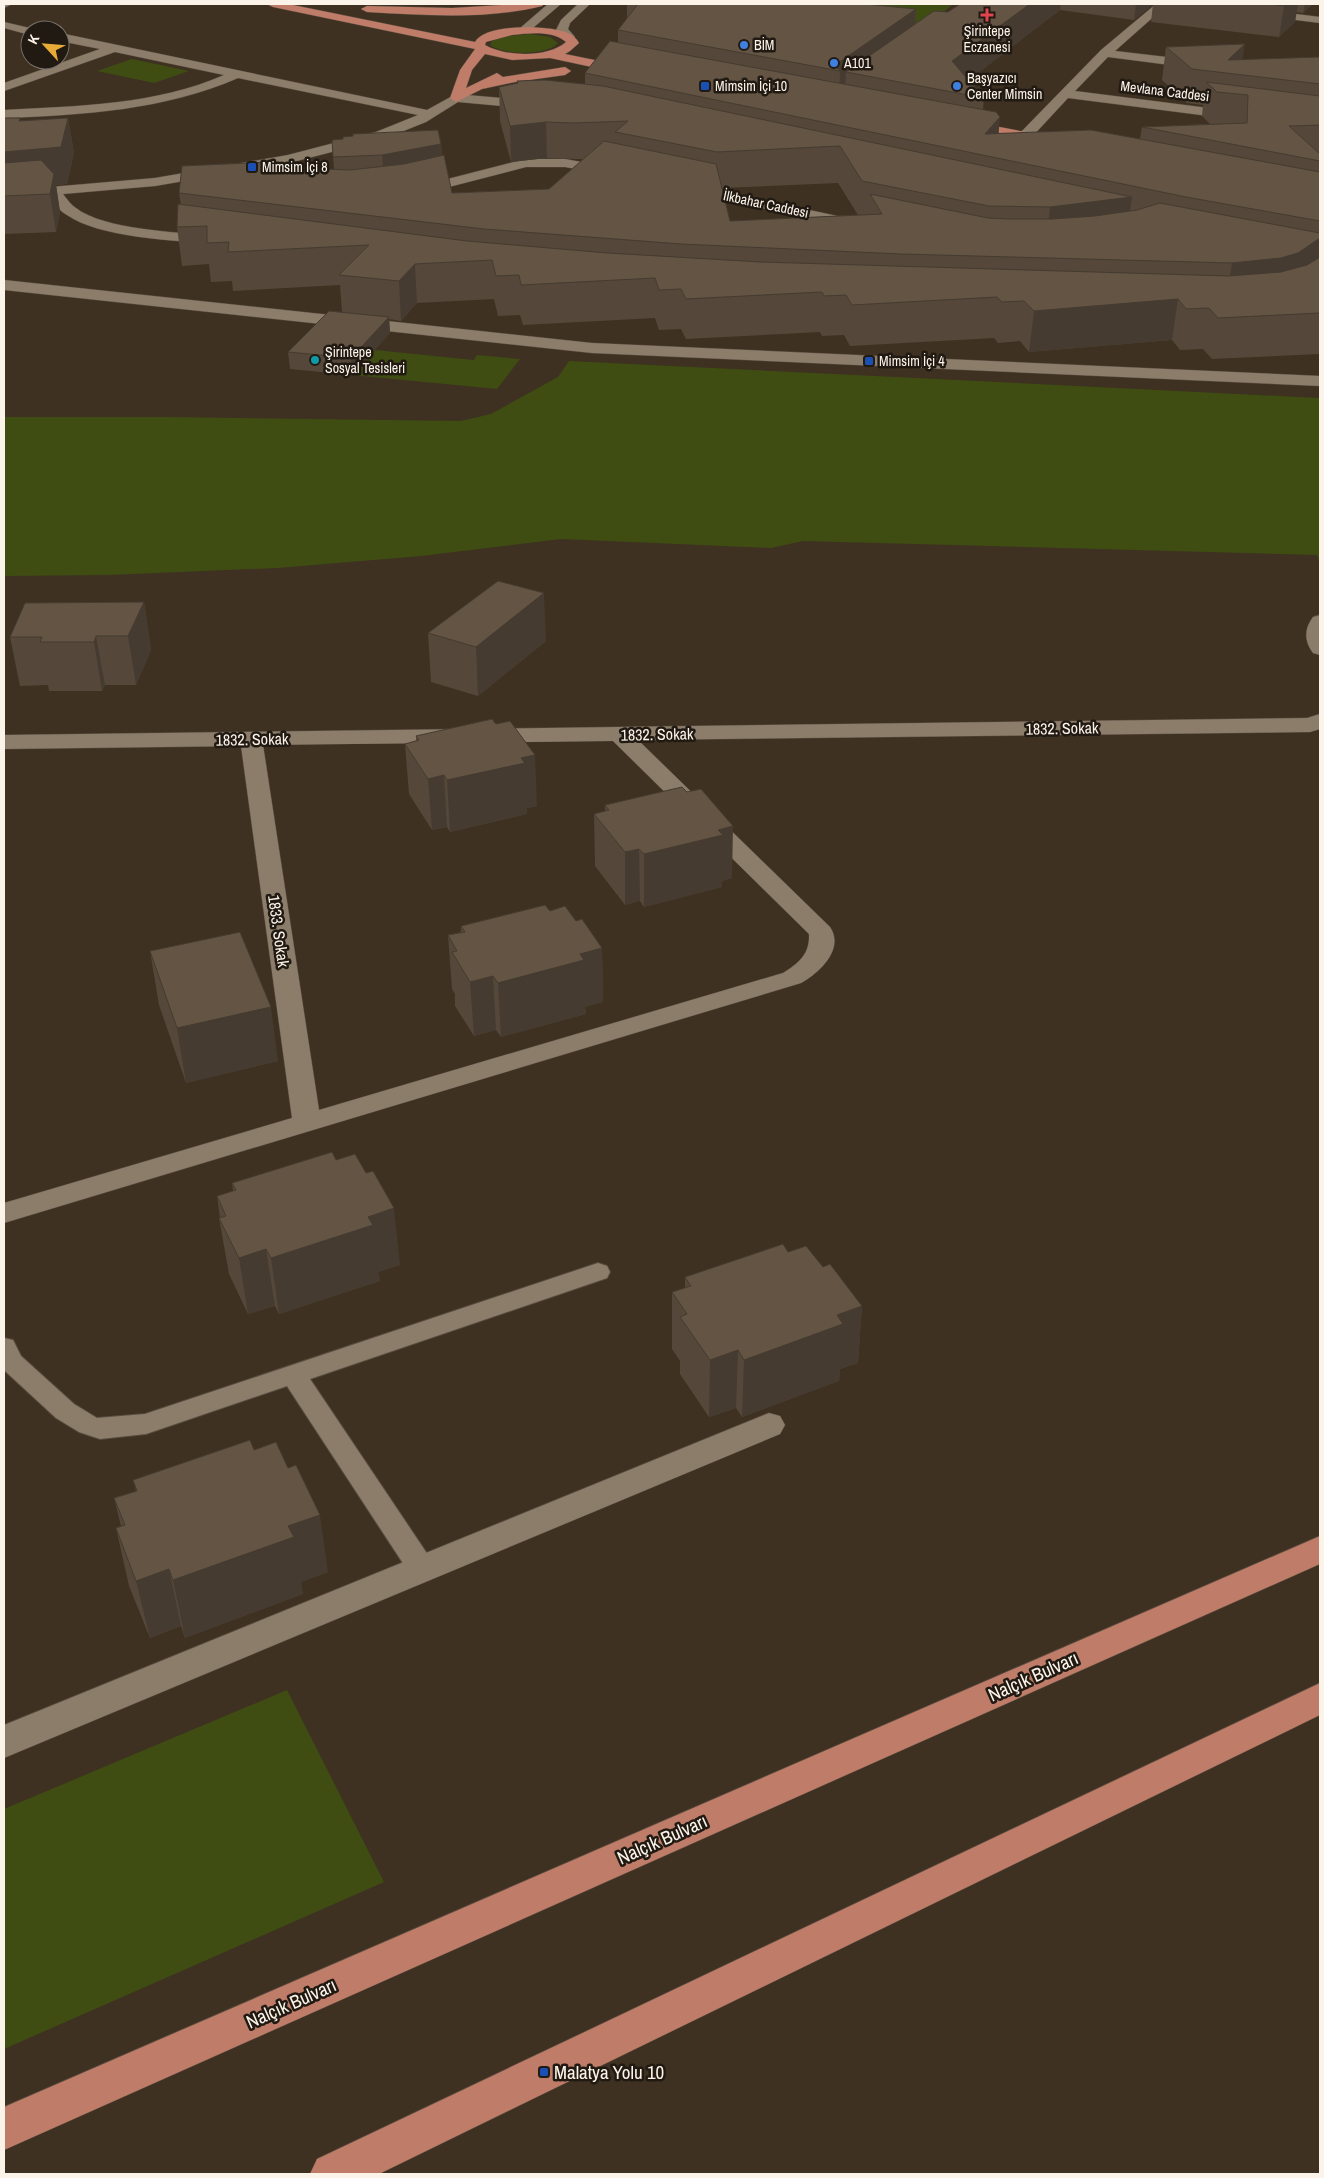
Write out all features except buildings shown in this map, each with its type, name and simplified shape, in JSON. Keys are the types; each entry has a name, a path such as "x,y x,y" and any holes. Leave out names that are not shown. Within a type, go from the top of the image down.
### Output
{"highway":[{"path":"274,4 505,55 545,55 621,69"},
{"path":"456,23 363,8 464,12 538,4"},
{"path":"484,27 555,33 587,46"},
{"path":"456,98 466,70 480,48 481,40 486,37 518,31"},
{"path":"456,98 545,55 566,49 571,46 570,39"},
{"path":"481,86 548,72 638,67 610,54"},
{"path":"948,121 1025,136 1052,147 954,134"},
{"name":"Nalçık Bulvarı","path":"4,2129 1320,1549"},
{"path":"332,2174 1320,1698"}],"street":[{"path":"518,31 556,4"},
{"path":"570,39 562,30 564,22 584,4"},
{"path":"1025,136 1105,53 1162,4"},
{"path":"1192,4 1320,20"},
{"path":"4,25 20,29"},
{"path":"70,39 429,114"},
{"path":"4,87 49,69 113,48"},
{"path":"1105,53 1213,66"},
{"path":"4,114 159,99 205,88 237,74"},
{"name":"Mevlana Caddesi","path":"1066,94 1252,117"},
{"path":"4,195 154,182 232,170 358,142 403,127 456,98 554,107"},
{"path":"399,195 535,162 575,164 623,174"},
{"path":"232,170 244,179"},
{"name":"İlkbahar Caddesi","path":"671,184 873,227"},
{"path":"54,192 71,212 102,224 226,242"},
{"path":"4,286 592,348 1320,381"},
{"path":"1320,621 1315,635 1320,650"},
{"name":"1832. Sokak","path":"4,742 1315,723"},
{"path":"4,1213 792,978 807,969 818,958 822,941 820,932 619,734"},
{"name":"1833. Sokak","path":"251,739 307,1123"},
{"path":"4,1742 769,1425"}],"lane":[{"path":"4,1347 11,1362 65,1411 88,1425 100,1428 146,1424 598,1272"},
{"path":"294,1374 422,1569"}],"green space":[{"path":"817,4 953,4 926,27"},
{"path":"530,34 550,37 558,43 545,50 525,53 505,51 490,45 492,41 500,37"},
{"path":"132,59 189,71 154,83 97,71"},
{"path":"375,350 474,360 477,355 520,359 497,389 352,375"},
{"path":"569,361 1320,398 1320,564 1317,555 803,541 771,548 561,539 421,556 277,568 108,575 4,576 4,417 461,421 491,414 558,377"},
{"path":"287,1690 384,1882 4,2049 4,1809"}],"place":[{"name":"Şirintepe Eczanesi","path":"987,15"},
{"name":"BİM","path":"744,45"},
{"name":"A101","path":"834,63"},
{"name":"Mimsim İçi 10","path":"705,86"},
{"name":"Başyazıcı Center Mimsin","path":"957,86"},
{"name":"Mimsim İçi 8","path":"252,167"},
{"name":"Şirintepe Sosyal Tesisleri","path":"315,360"},
{"name":"Mimsim İçi 4","path":"869,361"},
{"name":"Malatya Yolu 10","path":"544,2072"}]}
